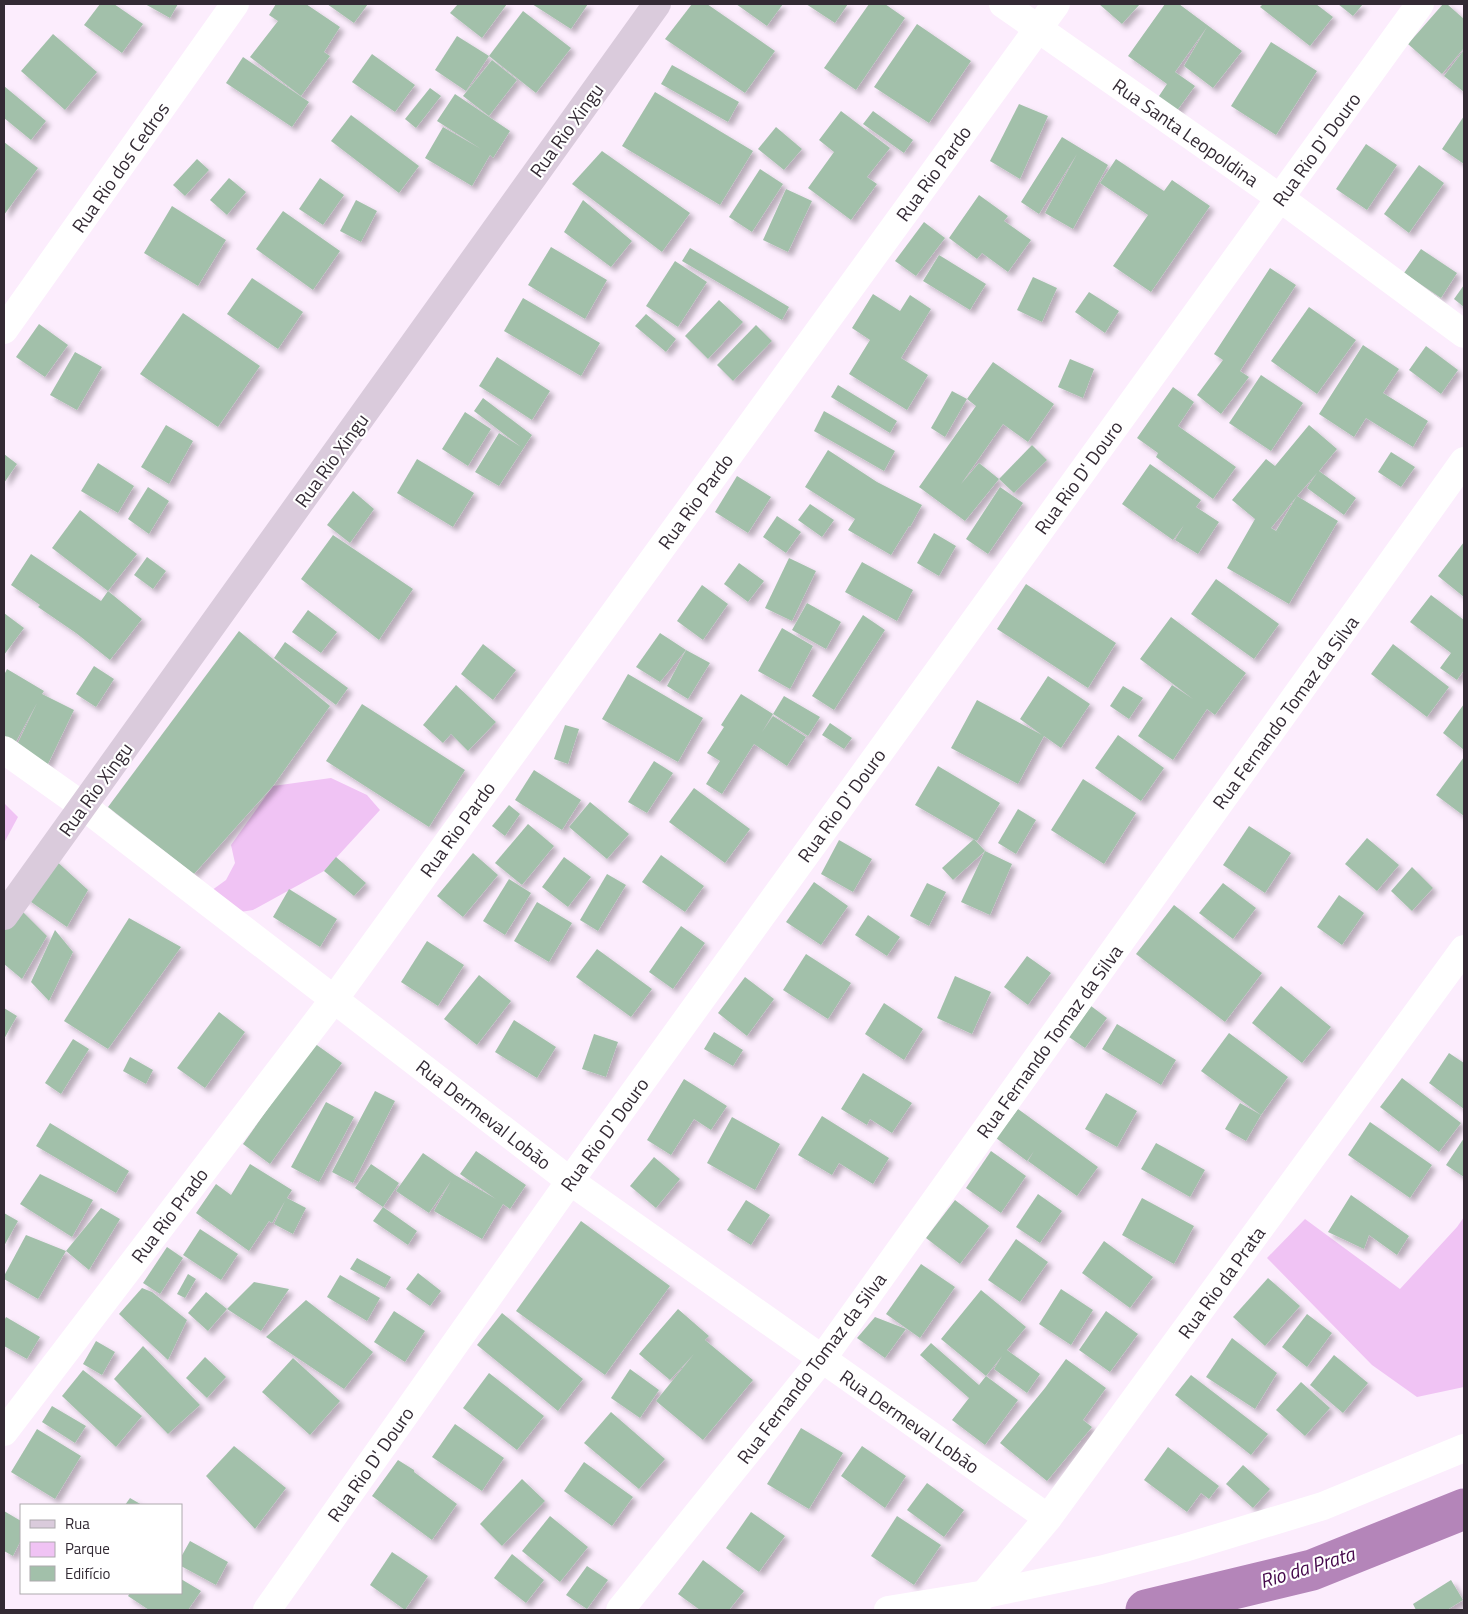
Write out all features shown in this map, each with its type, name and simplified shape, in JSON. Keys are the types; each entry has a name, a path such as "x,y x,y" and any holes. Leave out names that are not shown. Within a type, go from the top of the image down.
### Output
{"main road":[{"name":"Rua Rio Xingu","path":"4,916 656,4"}],"street":[{"name":"Rua Rio dos Cedros","path":"4,330 236,4"},
{"name":"Rua Santa Leopoldina","path":"1003,4 1280,198 1464,334"},
{"name":"Rua Rio Pardo","path":"335,998 1056,4"},
{"name":"Rua Rio D' Douro","path":"267,1610 570,1181 1420,4"},
{"name":"Rua Fernando Tomaz da Silva","path":"620,1610 822,1359 1464,461"},
{"name":"Rua Dermeval Lobão","path":"4,750 83,806 335,998 570,1181 1048,1518"},
{"name":"Rua Rio da Prata","path":"979,1602 1048,1518 1464,949"},
{"name":"Rua Rio Prado","path":"4,1432 335,998"},
{"path":"888,1610 979,1602 1184,1548 1323,1506 1464,1448"}],"green space":[{"path":"331,778 367,795 380,810 324,871 253,910 234,913 208,893 226,880 235,863 231,845 273,786"},
{"path":"4,803 18,817 4,843"},
{"path":"1464,1217 1464,1387 1417,1397 1372,1365 1267,1258 1305,1219 1400,1289"}],"building":[{"path":"100,4 114,4 143,24 122,53 84,25"},
{"path":"145,4 178,4 170,18"},
{"path":"276,4 306,4 340,27 324,52 330,56 301,96 250,57 278,21 269,15"},
{"path":"327,4 368,4 354,23"},
{"path":"458,4 507,4 482,38 450,13"},
{"path":"532,4 588,4 571,29"},
{"path":"692,4 707,4 775,51 745,93 665,39"},
{"path":"736,4 783,4 767,26"},
{"path":"806,4 848,4 835,23"},
{"path":"869,4 885,4 905,18 856,90 824,68"},
{"path":"1099,4 1140,4 1122,24"},
{"path":"1165,4 1179,4 1242,51 1213,88 1184,66 1207,27 1175,72 1195,86 1176,112 1157,99 1167,84 1128,56"},
{"path":"1263,4 1316,4 1333,17 1310,46 1260,7"},
{"path":"1338,4 1363,4 1353,16"},
{"path":"1443,4 1447,4 1464,19 1464,48 1442,74 1408,44"},
{"path":"523,11 571,48 536,93 489,56"},
{"path":"917,24 971,61 929,123 874,87"},
{"path":"53,34 97,72 65,110 21,71"},
{"path":"457,36 489,56 466,91 435,70"},
{"path":"1271,42 1317,71 1276,135 1231,106"},
{"path":"1464,50 1464,92 1444,76"},
{"path":"372,54 415,85 395,112 352,82"},
{"path":"243,57 309,102 292,127 226,83"},
{"path":"492,60 517,80 489,116 463,96"},
{"path":"672,65 739,102 728,122 661,84"},
{"path":"4,86 46,121 31,140 4,118"},
{"path":"430,88 441,96 416,128 405,119"},
{"path":"655,92 753,151 720,205 622,146"},
{"path":"455,94 510,131 493,158 490,155 472,186 425,158 443,127 481,149 437,121"},
{"path":"1019,104 1048,116 1020,179 990,161"},
{"path":"841,111 890,148 867,177 877,184 851,220 808,188 834,152 819,140"},
{"path":"873,111 913,140 904,153 863,124"},
{"path":"351,115 419,166 399,193 331,141"},
{"path":"1464,116 1464,164 1442,149"},
{"path":"776,127 802,149 784,170 758,149"},
{"path":"1062,137 1108,165 1073,229 1045,213 1077,154 1039,214 1021,202"},
{"path":"4,142 38,168 4,215"},
{"path":"1366,144 1397,165 1367,210 1336,189"},
{"path":"602,151 690,213 662,252 572,184"},
{"path":"197,159 209,170 185,196 173,185"},
{"path":"1116,159 1164,191 1172,180 1210,206 1151,292 1113,266 1148,215 1100,183"},
{"path":"1419,165 1444,183 1409,233 1384,214"},
{"path":"760,169 783,184 752,232 729,217"},
{"path":"229,178 246,192 227,215 210,200"},
{"path":"320,178 344,195 323,225 299,209"},
{"path":"786,189 812,201 788,252 763,240"},
{"path":"979,195 1008,216 1004,221 1031,240 1008,272 982,253 977,259 949,238"},
{"path":"356,200 377,211 361,242 340,231"},
{"path":"583,200 632,241 611,267 564,232"},
{"path":"172,206 226,240 198,286 144,253"},
{"path":"283,211 340,251 313,290 256,249"},
{"path":"924,222 945,238 916,276 895,261"},
{"path":"551,247 607,280 585,319 528,285"},
{"path":"690,248 789,307 782,320 682,261"},
{"path":"1421,249 1457,273 1441,298 1404,273"},
{"path":"939,255 986,284 970,310 923,281"},
{"path":"675,261 707,282 678,327 646,306"},
{"path":"1270,268 1296,285 1240,371 1249,377 1221,414 1197,395 1223,360 1214,354"},
{"path":"1033,277 1057,288 1042,322 1017,310"},
{"path":"252,278 303,312 278,349 227,314"},
{"path":"1464,285 1464,307 1454,299"},
{"path":"1089,292 1119,311 1105,333 1075,312"},
{"path":"873,294 900,311 910,295 931,309 901,358 928,375 907,410 849,374 870,340 852,328"},
{"path":"523,298 600,343 581,376 504,331"},
{"path":"719,300 743,322 708,359 685,336"},
{"path":"1309,307 1356,340 1317,394 1271,361"},
{"path":"183,313 260,366 218,427 140,374"},
{"path":"646,314 676,339 666,352 635,326"},
{"path":"39,324 68,345 45,377 16,357"},
{"path":"756,325 772,341 733,381 717,365"},
{"path":"1363,345 1399,369 1383,393 1428,421 1413,447 1366,418 1354,437 1319,414"},
{"path":"1426,346 1458,370 1441,394 1409,370"},
{"path":"75,352 102,367 77,410 50,395"},
{"path":"497,357 550,391 532,420 479,386"},
{"path":"1070,359 1094,369 1083,398 1058,387"},
{"path":"993,362 1054,404 1028,442 1003,424 961,484 979,463 999,479 965,521 919,487 976,406 967,399"},
{"path":"1261,375 1303,403 1271,451 1229,423"},
{"path":"838,385 897,421 890,433 831,397"},
{"path":"1173,387 1194,402 1178,426 1236,467 1213,499 1156,457 1158,453 1137,438"},
{"path":"952,391 967,399 945,437 931,428"},
{"path":"483,398 532,435 499,486 475,472 499,433 521,447 474,411"},
{"path":"824,411 895,451 884,471 814,431"},
{"path":"465,412 491,429 468,466 442,449"},
{"path":"166,425 193,441 169,484 141,467"},
{"path":"1309,425 1337,449 1319,471 1356,498 1344,515 1307,488 1317,473 1297,496 1338,521 1289,604 1227,568 1255,519 1232,500 1266,459 1275,466","holes":["1297,496 1276,531 1271,528"]},
{"path":"1032,445 1047,460 1014,493 999,479"},
{"path":"828,450 877,482 922,505 891,555 848,530 855,519 805,487"},
{"path":"1391,452 1415,467 1401,487 1378,472"},
{"path":"4,454 17,464 4,483"},
{"path":"417,459 474,493 453,527 397,493"},
{"path":"98,463 134,486 118,513 81,491"},
{"path":"1150,464 1201,500 1196,507 1219,522 1198,554 1175,540 1184,525 1173,540 1122,504"},
{"path":"737,476 771,497 748,533 715,512"},
{"path":"148,487 169,501 149,534 128,519"},
{"path":"1000,487 1023,503 988,554 966,539"},
{"path":"353,491 374,509 350,543 327,525"},
{"path":"810,504 834,520 822,537 798,520"},
{"path":"80,510 137,554 108,591 52,548"},
{"path":"777,516 801,532 786,553 763,537"},
{"path":"934,533 956,546 939,576 917,563"},
{"path":"333,535 413,589 379,640 301,579"},
{"path":"1464,542 1464,597 1438,576"},
{"path":"31,554 101,601 108,591 142,619 110,660 76,633 38,607 40,605 11,585"},
{"path":"147,557 166,571 153,589 134,575"},
{"path":"789,558 816,571 792,621 765,608"},
{"path":"862,562 913,590 897,621 845,592"},
{"path":"739,563 764,581 748,602 724,584"},
{"path":"1216,579 1279,624 1254,659 1191,614"},
{"path":"1026,584 1116,643 1088,688 997,629"},
{"path":"702,585 728,604 703,640 677,621"},
{"path":"1431,595 1464,620 1464,670 1457,680 1440,668 1451,653 1410,622"},
{"path":"807,603 841,622 826,649 792,630"},
{"path":"308,610 337,632 321,653 292,632"},
{"path":"4,613 24,628 4,655"},
{"path":"863,615 885,630 834,710 812,696"},
{"path":"1171,617 1246,673 1215,715 1207,709 1173,760 1138,736 1172,685 1193,699 1140,659"},
{"path":"782,628 813,646 790,689 758,671"},
{"path":"239,631 330,706 273,786 194,874 108,807"},
{"path":"660,633 686,650 660,682 636,667"},
{"path":"285,642 348,688 336,705 274,658"},
{"path":"483,644 516,670 493,700 461,674"},
{"path":"1393,644 1449,687 1427,717 1371,674"},
{"path":"686,650 710,663 688,699 667,686"},
{"path":"94,666 114,679 96,707 76,694"},
{"path":"7,669 44,691 42,694 74,710 48,764 15,749 37,703 13,747 4,742 4,675"},
{"path":"628,674 703,718 678,762 602,719"},
{"path":"1048,676 1090,704 1061,748 1044,736 1018,784 951,748 977,700 1042,735 1020,719"},
{"path":"456,685 496,722 468,751 451,734 443,743 423,725"},
{"path":"1123,686 1143,698 1129,719 1110,706"},
{"path":"741,694 773,714 762,732 773,716 806,737 787,766 754,744 722,794 706,784 720,761 707,753 724,727 721,725"},
{"path":"784,696 820,717 808,736 773,714"},
{"path":"362,704 465,770 429,827 326,761"},
{"path":"1464,704 1464,750 1443,733"},
{"path":"830,723 852,738 844,749 822,735"},
{"path":"565,725 579,729 568,764 554,759"},
{"path":"1118,735 1164,768 1141,801 1095,768"},
{"path":"1464,757 1464,816 1436,795"},
{"path":"654,761 673,773 647,813 628,802"},
{"path":"938,766 1000,803 977,841 915,805"},
{"path":"534,770 581,800 562,830 515,800"},
{"path":"1083,779 1136,813 1104,864 1051,830"},
{"path":"694,788 750,829 725,863 669,822"},
{"path":"590,802 629,834 607,859 569,827"},
{"path":"509,805 520,814 505,836 492,826"},
{"path":"1018,809 1036,820 1016,854 998,843"},
{"path":"528,824 554,846 522,885 495,863"},
{"path":"1249,826 1291,853 1265,893 1223,865"},
{"path":"1367,838 1399,865 1377,891 1345,864"},
{"path":"974,839 985,851 953,880 942,868"},
{"path":"839,840 872,859 853,892 821,874"},
{"path":"985,851 1012,864 990,915 961,902"},
{"path":"473,853 498,875 463,917 437,896"},
{"path":"661,855 704,886 685,912 642,882"},
{"path":"336,857 366,883 354,896 324,871"},
{"path":"564,857 591,877 568,907 542,887"},
{"path":"53,858 88,890 67,927 24,897"},
{"path":"1412,867 1433,888 1412,911 1391,891"},
{"path":"607,874 626,885 598,931 580,920"},
{"path":"509,879 531,893 505,935 483,921"},
{"path":"814,882 848,906 821,945 786,922"},
{"path":"927,883 946,892 929,926 910,916"},
{"path":"1223,883 1256,908 1233,939 1199,913"},
{"path":"289,889 337,919 320,947 273,917"},
{"path":"1339,895 1364,913 1342,945 1317,927"},
{"path":"537,902 572,923 549,962 514,941"},
{"path":"1174,905 1262,973 1225,1022 1136,954"},
{"path":"19,908 47,936 22,979 4,964 4,931"},
{"path":"868,915 900,937 887,956 855,935"},
{"path":"129,918 181,947 108,1049 64,1021"},
{"path":"681,926 705,943 673,989 649,972"},
{"path":"55,930 73,952 49,1001 31,982"},
{"path":"427,941 464,965 438,1006 401,982"},
{"path":"597,949 652,989 631,1017 576,977"},
{"path":"806,954 851,983 828,1019 783,990"},
{"path":"1027,956 1051,973 1028,1005 1004,987"},
{"path":"479,975 511,1001 477,1045 444,1019"},
{"path":"955,976 991,992 972,1034 937,1018"},
{"path":"745,977 774,999 747,1036 718,1013"},
{"path":"1281,986 1331,1027 1302,1063 1252,1023"},
{"path":"884,1003 923,1029 904,1060 865,1034"},
{"path":"1091,1006 1107,1018 1085,1048 1069,1037"},
{"path":"4,1008 17,1016 4,1039"},
{"path":"219,1012 245,1032 205,1088 177,1068"},
{"path":"514,1020 556,1047 537,1078 495,1052"},
{"path":"1117,1024 1176,1060 1161,1085 1102,1049"},
{"path":"714,1032 743,1050 733,1066 704,1049"},
{"path":"1229,1033 1288,1077 1261,1115 1201,1071"},
{"path":"594,1034 618,1042 606,1077 582,1069"},
{"path":"73,1039 89,1049 61,1094 45,1083"},
{"path":"314,1043 342,1063 270,1164 243,1144"},
{"path":"1449,1053 1464,1063 1464,1109 1429,1083"},
{"path":"130,1057 153,1070 146,1084 123,1071"},
{"path":"863,1073 912,1103 892,1133 870,1119 867,1125 841,1109"},
{"path":"1402,1078 1461,1123 1439,1152 1380,1107"},
{"path":"684,1079 727,1106 711,1130 694,1119 671,1155 647,1140"},
{"path":"375,1091 395,1101 353,1183 332,1172"},
{"path":"1106,1093 1137,1111 1117,1147 1085,1129"},
{"path":"326,1102 354,1117 319,1182 291,1167"},
{"path":"1240,1103 1261,1115 1246,1141 1225,1129"},
{"path":"1018,1109 1098,1167 1077,1196 1028,1161 1034,1151 1027,1161 996,1138"},
{"path":"822,1116 889,1158 873,1184 839,1163 832,1175 798,1155"},
{"path":"732,1117 780,1144 755,1190 707,1163"},
{"path":"1370,1122 1432,1165 1410,1198 1348,1155"},
{"path":"50,1123 129,1171 116,1193 36,1146"},
{"path":"1464,1138 1464,1177 1446,1165"},
{"path":"1156,1143 1205,1170 1190,1197 1141,1169"},
{"path":"476,1151 526,1185 510,1209 503,1204 482,1239 434,1211 451,1181 429,1213 396,1191 423,1153 455,1175 496,1199 460,1174"},
{"path":"991,1151 1026,1176 1001,1213 966,1188"},
{"path":"654,1157 680,1179 656,1208 630,1186"},
{"path":"250,1164 292,1190 287,1198 306,1208 293,1234 274,1224 285,1201 272,1223 269,1221 249,1251 196,1213 216,1184 231,1195"},
{"path":"371,1164 399,1183 383,1207 355,1188"},
{"path":"40,1174 93,1200 72,1237 20,1204"},
{"path":"1038,1194 1062,1211 1040,1243 1016,1227"},
{"path":"1351,1195 1409,1236 1397,1255 1369,1235 1364,1249 1328,1232"},
{"path":"1142,1198 1194,1226 1174,1264 1122,1235"},
{"path":"746,1200 770,1215 751,1245 727,1230"},
{"path":"955,1200 989,1226 960,1264 926,1238"},
{"path":"383,1207 417,1231 408,1245 373,1221"},
{"path":"101,1208 120,1219 89,1270 66,1251"},
{"path":"4,1213 18,1221 4,1246"},
{"path":"581,1221 670,1286 605,1375 516,1311"},
{"path":"200,1229 238,1254 221,1280 183,1255"},
{"path":"26,1235 66,1251 38,1299 4,1279"},
{"path":"1016,1239 1048,1262 1020,1302 988,1280"},
{"path":"1104,1241 1153,1277 1130,1308 1082,1273"},
{"path":"167,1247 183,1258 160,1294 143,1283"},
{"path":"357,1258 391,1277 385,1288 350,1269"},
{"path":"921,1264 955,1287 920,1338 886,1314"},
{"path":"418,1273 441,1291 430,1306 406,1289"},
{"path":"188,1274 196,1279 185,1298 177,1294"},
{"path":"340,1275 380,1298 367,1321 327,1297"},
{"path":"1268,1278 1300,1306 1265,1346 1233,1317"},
{"path":"254,1282 289,1289 261,1331 227,1309"},
{"path":"142,1288 152,1292 187,1320 168,1360 119,1314"},
{"path":"1061,1289 1093,1310 1071,1345 1039,1324"},
{"path":"981,1290 1026,1327 1007,1350 1040,1374 1027,1393 994,1369 1002,1356 986,1376 941,1339"},
{"path":"206,1292 227,1309 208,1331 188,1313"},
{"path":"306,1300 373,1352 344,1389 266,1337"},
{"path":"678,1309 709,1336 705,1340 753,1380 703,1440 656,1401 694,1354 670,1380 639,1354"},
{"path":"394,1311 425,1331 405,1362 374,1342"},
{"path":"1106,1311 1138,1334 1110,1372 1079,1350"},
{"path":"502,1313 583,1379 558,1411 477,1345"},
{"path":"1307,1314 1332,1333 1307,1367 1282,1347"},
{"path":"6,1317 40,1337 27,1359 4,1346 4,1321"},
{"path":"875,1317 906,1329 885,1358 857,1338"},
{"path":"1232,1338 1277,1373 1255,1409 1206,1377"},
{"path":"96,1341 115,1352 102,1375 83,1364"},
{"path":"931,1343 979,1385 986,1376 1018,1400 985,1445 952,1420 969,1398 920,1355"},
{"path":"143,1346 200,1405 168,1434 114,1379"},
{"path":"1334,1355 1368,1383 1343,1413 1310,1385"},
{"path":"205,1357 226,1377 207,1398 186,1378"},
{"path":"293,1358 340,1401 310,1435 262,1392"},
{"path":"1066,1359 1106,1388 1083,1420 1092,1427 1047,1481 1000,1443"},
{"path":"630,1369 659,1390 640,1418 611,1398"},
{"path":"83,1370 142,1416 116,1447 62,1396"},
{"path":"489,1373 544,1416 517,1450 463,1408"},
{"path":"1191,1375 1268,1434 1251,1455 1175,1395"},
{"path":"1301,1382 1330,1408 1305,1436 1276,1410"},
{"path":"52,1406 86,1426 75,1443 42,1422"},
{"path":"611,1412 665,1459 639,1489 584,1443"},
{"path":"455,1424 504,1458 482,1491 432,1457"},
{"path":"801,1428 843,1453 809,1509 767,1484"},
{"path":"37,1429 81,1456 55,1499 11,1472"},
{"path":"234,1446 286,1488 255,1529 206,1476"},
{"path":"862,1446 906,1476 885,1508 841,1476"},
{"path":"1168,1447 1219,1486 1209,1499 1201,1493 1187,1512 1144,1480"},
{"path":"398,1460 414,1470 414,1472 457,1504 432,1540 372,1496"},
{"path":"584,1462 633,1497 612,1526 564,1491"},
{"path":"1243,1465 1270,1489 1253,1508 1226,1484"},
{"path":"522,1479 545,1501 502,1546 480,1524"},
{"path":"927,1483 964,1510 944,1537 907,1510"},
{"path":"130,1498 140,1504 126,1504"},
{"path":"4,1511 20,1520 20,1542 13,1556 4,1551"},
{"path":"751,1512 785,1536 759,1572 726,1548"},
{"path":"550,1516 588,1547 560,1582 522,1551"},
{"path":"897,1516 941,1545 914,1585 871,1556"},
{"path":"190,1541 228,1562 216,1585 182,1567 182,1555"},
{"path":"392,1552 428,1576 405,1610 370,1585"},
{"path":"512,1554 544,1580 526,1603 494,1578"},
{"path":"703,1560 744,1591 729,1610 700,1610 678,1594"},
{"path":"587,1566 608,1580 587,1609 566,1595"},
{"path":"182,1580 201,1591 188,1610 149,1610 128,1596 129,1594 182,1594"},
{"path":"1451,1580 1463,1600 1447,1610 1416,1610 1413,1604"}],"waterway":[{"name":"Rio da Prata","path":"1146,1610 1312,1570 1464,1509"}]}
